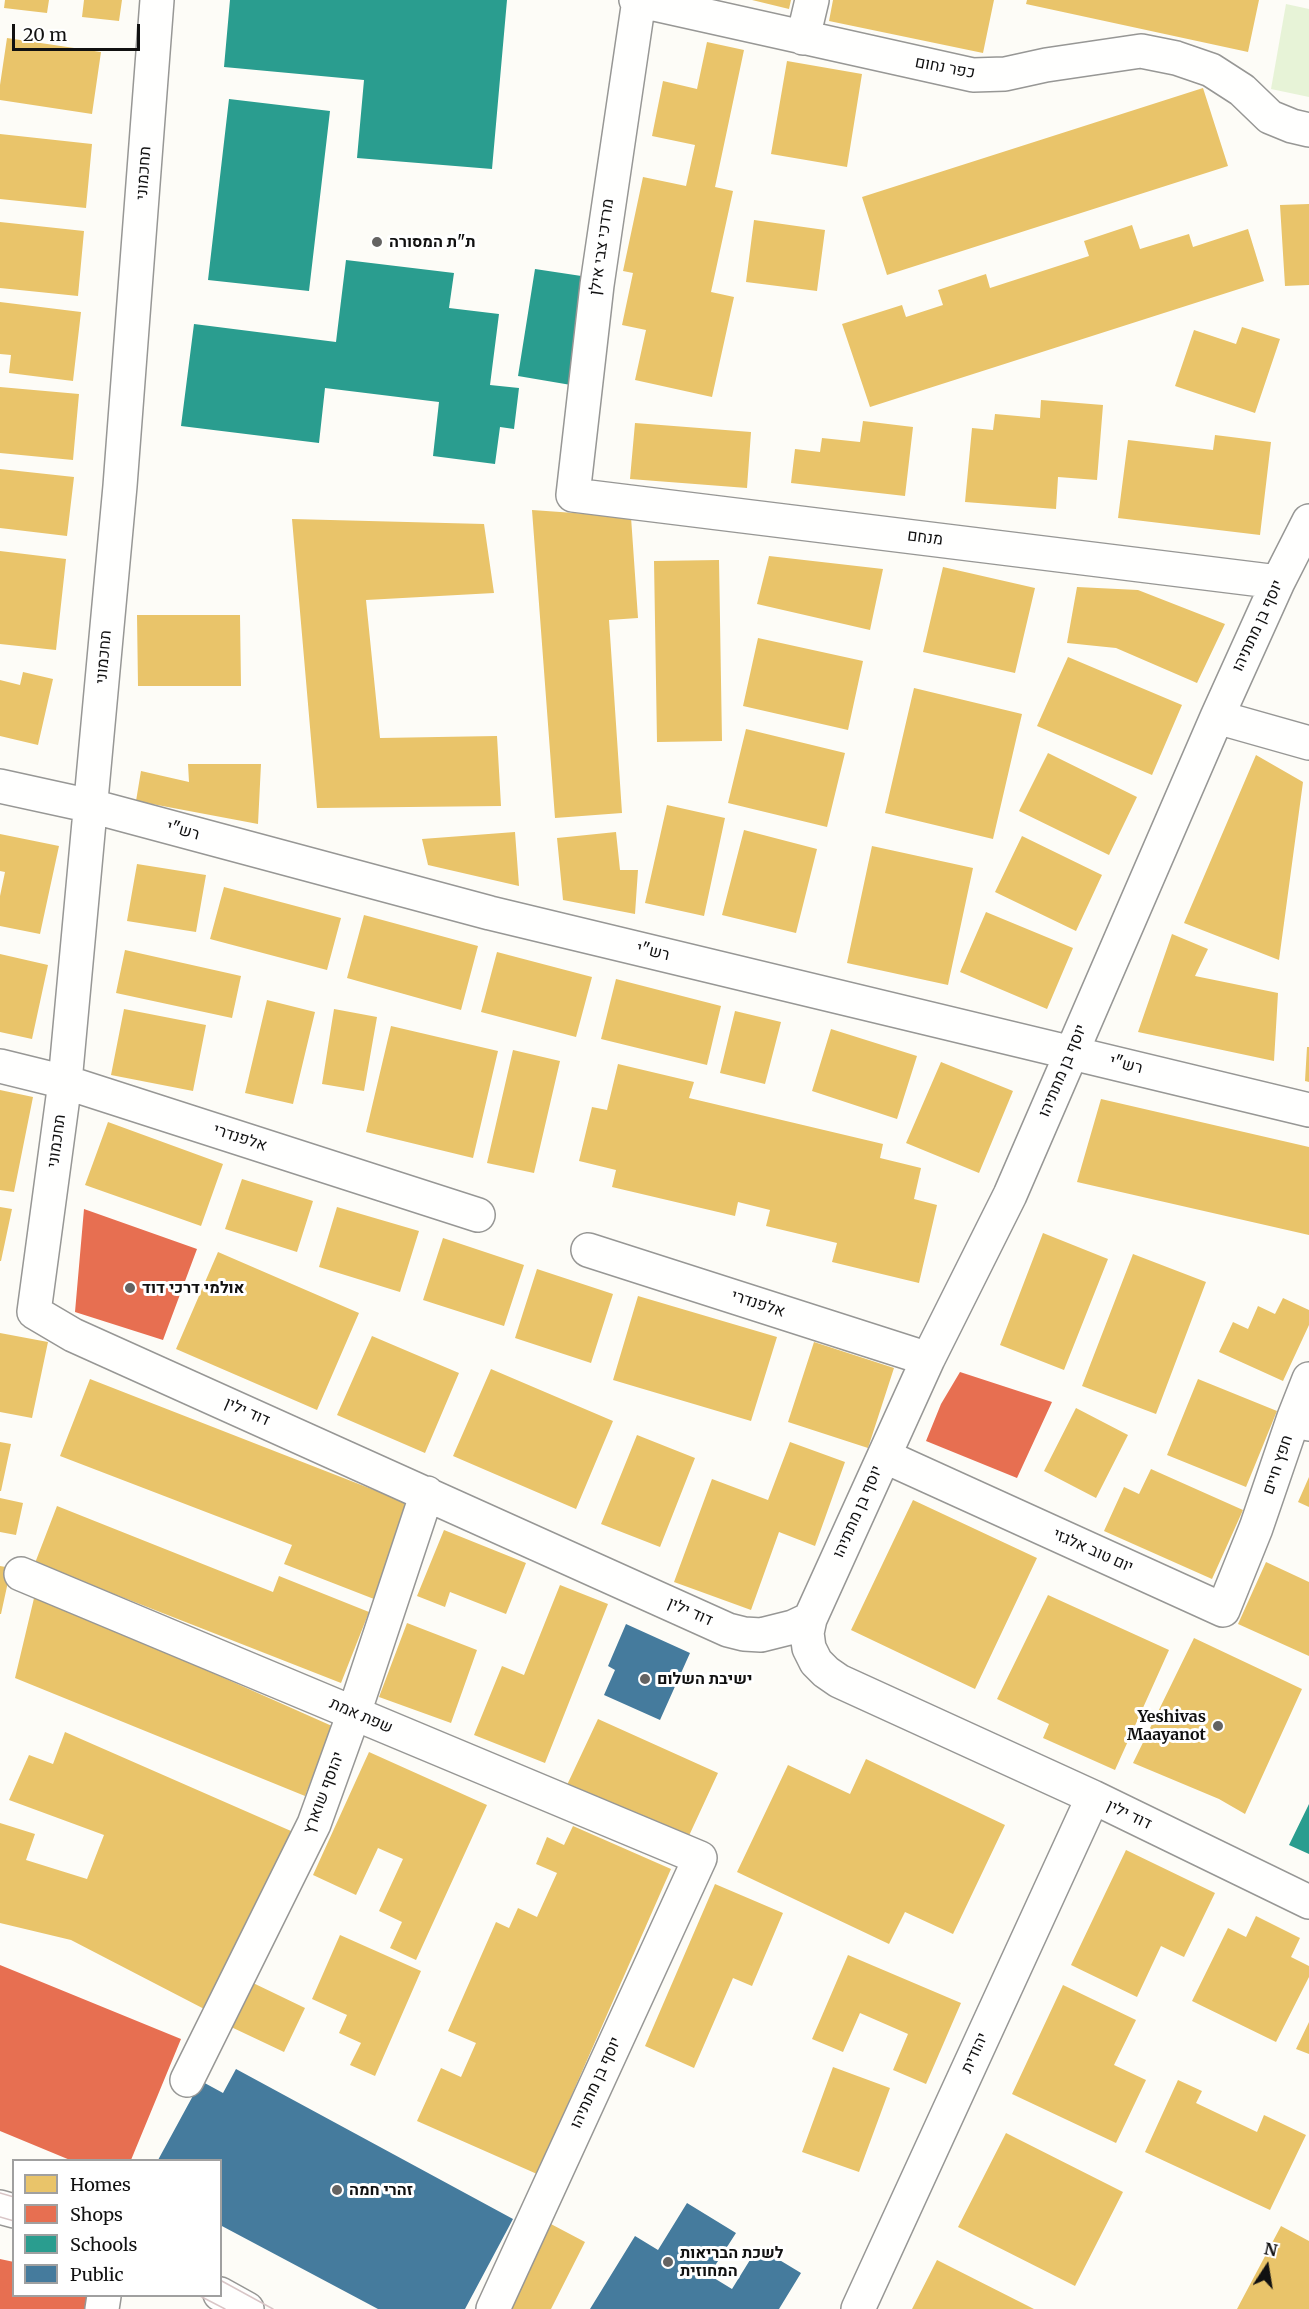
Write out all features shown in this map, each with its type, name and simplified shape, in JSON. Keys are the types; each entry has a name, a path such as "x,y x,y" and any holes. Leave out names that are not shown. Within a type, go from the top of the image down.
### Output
{"street":[{"name":"תחכמוני","path":"34,1312 65,1082 120,486 158,0"},
{"name":"כפר נחום","path":"638,0 973,75 1005,74 1046,65 1141,51 1176,58 1211,70 1242,90 1270,117 1309,130"},
{"name":"מרדכי צבי אילן","path":"573,495 597,285 638,0"},
{"path":"803,38 812,0"},
{"name":"מנחם","path":"573,495 1278,582"},
{"name":"יוסף בן מתתיהו","path":"810,1619 928,1359 1010,1195 1216,717 1278,582 1309,521"},
{"path":"1216,717 1309,743"},
{"name":"רש\"י","path":"0,786 91,806 490,913 1309,1110"},
{"name":"אלפנדרי","path":"0,1066 65,1082 478,1215"},
{"name":"אלפנדרי","path":"588,1250 928,1359"},
{"name":"דוד ילין","path":"34,1312 73,1335 728,1630 761,1635 793,1628 810,1619"},
{"name":"חפץ חיים","path":"1256,1528 1302,1420 1309,1379"},
{"name":"יום טוב אלגזי","path":"884,1456 1223,1610 1256,1528"},
{"name":"יהוסף שוארץ","path":"187,2080 314,1824 354,1713 427,1493"},
{"name":"שפת אמת","path":"21,1574 700,1858"},
{"name":"דוד ילין","path":"810,1619 807,1633 809,1648 816,1662 839,1681 1093,1797 1309,1902"},
{"name":"יהודית","path":"858,2309 1093,1797"},
{"name":"יוסף בן מתתיהו","path":"493,2309 700,1858"},
{"path":"222,2295 247,2309"}],"green space":[{"path":"1286,4 1309,9 1309,97 1271,89"}],"building: Homes":[{"path":"5,0 49,0 47,13 4,8"},
{"path":"84,0 122,0 119,21 82,17"},
{"path":"752,0 791,0 789,9"},
{"path":"833,0 994,0 983,53 829,21"},
{"path":"1027,0 1259,0 1248,52 1026,4"},
{"path":"7,38 101,52 92,114 0,100"},
{"path":"707,42 744,50 715,187 733,191 711,292 734,297 712,397 635,380 646,330 622,325 633,273 623,271 643,177 686,186 695,145 652,136 663,81 697,89"},
{"path":"787,61 862,74 847,167 771,154"},
{"path":"1203,88 1228,166 887,275 862,197"},
{"path":"0,134 92,144 86,208 0,199"},
{"path":"1309,204 1309,285 1285,286 1280,205"},
{"path":"754,220 825,230 817,291 746,282"},
{"path":"0,222 84,231 78,296 0,288"},
{"path":"1132,225 1140,249 1189,234 1193,247 1248,229 1264,281 870,407 842,324 902,305 906,317 943,305 938,290 986,274 990,288 1089,256 1084,241"},
{"path":"0,302 81,312 73,381 9,373 11,355 0,354"},
{"path":"1242,327 1280,339 1255,413 1175,386 1194,330 1236,344"},
{"path":"0,387 79,394 73,460 0,453"},
{"path":"1041,400 1103,405 1097,480 1058,477 1056,509 965,502 972,428 993,430 995,414 1040,418"},
{"path":"863,421 913,427 905,496 791,483 795,449 820,452 822,438 860,442"},
{"path":"635,423 751,432 747,488 630,479"},
{"path":"1215,435 1271,442 1260,535 1118,518 1128,440 1213,450"},
{"path":"0,469 74,477 67,536 0,528"},
{"path":"532,510 631,517 638,618 609,620 622,813 555,818"},
{"path":"292,519 484,524 494,593 366,600 380,738 497,736 501,806 317,808"},
{"path":"0,551 66,559 56,650 0,644"},
{"path":"769,556 883,569 870,630 757,604"},
{"path":"719,560 722,741 657,742 654,561"},
{"path":"943,567 1035,588 1015,673 923,652"},
{"path":"1077,587 1138,590 1225,624 1197,683 1116,648 1067,643"},
{"path":"137,615 240,615 241,686 138,686"},
{"path":"758,638 863,661 848,730 743,706"},
{"path":"1068,657 1182,705 1152,775 1037,726"},
{"path":"23,672 53,679 38,745 0,736 0,680 20,685"},
{"path":"914,688 1022,714 993,839 885,813"},
{"path":"746,729 845,753 827,827 728,803"},
{"path":"1048,753 1137,797 1109,855 1019,811"},
{"path":"1256,755 1303,782 1279,960 1184,923"},
{"path":"188,764 261,764 258,824 136,801 141,771 189,782"},
{"path":"667,805 725,818 704,916 645,903"},
{"path":"744,830 817,849 796,933 722,915"},
{"path":"515,832 519,886 428,865 422,839"},
{"path":"616,832 620,870 638,870 635,914 563,900 557,838"},
{"path":"0,834 59,846 40,934 0,926 0,896 5,872 0,871"},
{"path":"1022,836 1102,875 1076,931 995,892"},
{"path":"872,846 973,868 948,985 847,963"},
{"path":"137,864 206,875 196,932 127,921"},
{"path":"224,887 341,918 327,970 210,939"},
{"path":"986,912 1073,948 1047,1009 960,972"},
{"path":"364,915 478,946 461,1010 347,978"},
{"path":"1172,934 1208,949 1195,976 1278,993 1274,1061 1138,1032"},
{"path":"125,950 241,976 232,1018 116,993"},
{"path":"497,952 592,977 576,1037 481,1012"},
{"path":"0,954 48,965 32,1039 0,1032"},
{"path":"616,979 721,1006 707,1065 601,1039"},
{"path":"267,1000 315,1012 293,1104 245,1093"},
{"path":"124,1009 206,1025 193,1091 111,1075"},
{"path":"334,1009 377,1017 364,1091 322,1084"},
{"path":"735,1011 781,1022 765,1084 720,1073"},
{"path":"391,1026 498,1051 473,1158 366,1132"},
{"path":"831,1029 917,1056 897,1119 812,1091"},
{"path":"1307,1047 1309,1047 1309,1082 1305,1081"},
{"path":"513,1050 560,1061 534,1173 487,1163"},
{"path":"941,1062 1013,1091 979,1173 906,1143"},
{"path":"618,1064 694,1082 689,1098 883,1144 880,1158 921,1168 914,1199 937,1205 919,1283 832,1262 837,1243 766,1226 770,1210 738,1202 735,1216 612,1187 616,1170 579,1161 592,1107 607,1110"},
{"path":"0,1090 33,1097 14,1192 0,1190"},
{"path":"1101,1099 1309,1147 1309,1235 1077,1182"},
{"path":"108,1122 223,1164 201,1226 85,1185"},
{"path":"242,1179 313,1201 297,1252 225,1229"},
{"path":"0,1207 12,1209 1,1261 0,1261"},
{"path":"337,1207 419,1231 400,1292 319,1267"},
{"path":"1043,1233 1108,1259 1064,1370 1000,1345"},
{"path":"443,1238 524,1265 504,1326 423,1300"},
{"path":"218,1252 359,1313 317,1410 176,1349"},
{"path":"1133,1254 1206,1282 1156,1414 1082,1386"},
{"path":"537,1269 613,1294 591,1363 515,1338"},
{"path":"638,1296 777,1337 751,1421 613,1380"},
{"path":"1283,1298 1309,1310 1309,1325 1283,1381 1219,1352 1233,1322 1248,1329 1258,1306 1275,1314"},
{"path":"0,1333 48,1342 32,1418 0,1412"},
{"path":"372,1336 459,1373 425,1453 337,1415"},
{"path":"814,1342 894,1368 868,1448 788,1422"},
{"path":"491,1369 613,1421 576,1509 453,1456"},
{"path":"90,1379 410,1504 374,1599 284,1564 292,1545 60,1456"},
{"path":"1198,1379 1277,1411 1246,1487 1167,1455"},
{"path":"1076,1408 1128,1435 1096,1498 1044,1471"},
{"path":"637,1435 695,1458 660,1547 601,1524"},
{"path":"0,1442 11,1444 1,1491 0,1491"},
{"path":"790,1442 845,1462 815,1546 779,1532 751,1610 674,1582 712,1479 768,1500"},
{"path":"1151,1469 1243,1510 1212,1579 1104,1531 1124,1487 1139,1494"},
{"path":"1309,1477 1309,1507 1298,1502"},
{"path":"0,1498 23,1503 16,1535 0,1532"},
{"path":"913,1500 1037,1558 975,1689 851,1630"},
{"path":"57,1506 273,1592 279,1576 369,1612 341,1683 35,1563"},
{"path":"444,1530 526,1563 506,1614 450,1592 445,1607 417,1596"},
{"path":"1266,1562 1309,1582 1309,1656 1238,1624"},
{"path":"0,1566 11,1568 1,1614 0,1614"},
{"path":"560,1585 608,1604 545,1763 474,1735 502,1666 524,1675"},
{"path":"35,1594 332,1726 305,1796 15,1678"},
{"path":"1048,1595 1169,1650 1115,1770 1043,1738 1049,1724 997,1699"},
{"path":"407,1623 477,1650 451,1723 379,1697"},
{"name":"Yeshivas Maayanot","path":"1194,1638 1302,1689 1245,1814 1219,1799 1133,1763"},
{"path":"598,1719 718,1773 687,1840 567,1785"},
{"path":"65,1732 291,1831 210,2012 71,1940 0,1923 0,1823 35,1834 26,1860 87,1879 104,1835 9,1800 29,1755 53,1764"},
{"path":"369,1752 487,1805 416,1960 390,1948 402,1922 379,1911 403,1859 378,1848 356,1895 313,1875"},
{"path":"866,1759 1005,1825 953,1934 905,1912 889,1944 737,1872 788,1765 850,1794"},
{"path":"573,1826 671,1869 537,2174 417,2121 441,2068 461,2077 476,2043 448,2031 496,1922 509,1928 518,1908 537,1917 557,1873 536,1864 547,1837 564,1845"},
{"path":"1126,1850 1215,1893 1184,1957 1161,1946 1137,1997 1071,1965"},
{"path":"715,1884 783,1913 752,1986 733,1978 694,2068 645,2046"},
{"path":"1256,1916 1300,1938 1291,1957 1309,1966 1309,1977 1276,2042 1192,2001 1228,1928 1246,1937"},
{"path":"340,1935 421,1971 375,2076 350,2065 361,2043 339,2033 347,2015 312,1999"},
{"path":"848,1955 961,2003 926,2084 893,2070 908,2034 860,2013 843,2052 812,2039"},
{"path":"251,1982 305,2008 284,2052 229,2026"},
{"path":"1063,1985 1136,2020 1114,2065 1146,2080 1116,2143 1012,2094"},
{"path":"1309,2022 1309,2054 1296,2049"},
{"path":"833,2067 890,2088 859,2172 802,2152"},
{"path":"1178,2080 1202,2091 1196,2103 1257,2132 1264,2115 1306,2135 1270,2210 1145,2152"},
{"path":"1006,2133 1123,2192 1075,2286 958,2227"},
{"path":"549,2223 585,2242 551,2309 505,2309"},
{"path":"1281,2226 1309,2241 1309,2309 1237,2309"},
{"path":"937,2260 1034,2309 912,2309"}],"building: Shops":[{"name":"אולמי דרכי דוד","path":"84,1209 197,1249 163,1340 75,1312"},
{"path":"960,1372 1052,1402 1017,1478 926,1441 941,1404"},
{"path":"0,1965 181,2039 131,2159 68,2159 0,2131"},
{"path":"0,2259 12,2262 12,2297 96,2297 95,2309 0,2309"}],"building: Schools":[{"path":"230,0 507,0 492,169 357,158 364,80 224,67"},
{"path":"229,99 330,111 309,291 208,280"},
{"path":"346,260 454,273 449,308 499,314 490,385 519,388 514,429 500,427 495,464 433,456 439,402 325,388 319,443 181,426 194,324 336,342"},
{"path":"535,269 588,277 571,385 518,376"},
{"path":"1309,1804 1309,1854 1289,1845"}],"building: Public":[{"name":"ישיבת השלום","path":"626,1624 690,1653 660,1720 604,1695 615,1670 608,1666"},
{"path":"236,2069 513,2219 465,2309 378,2309 222,2226 222,2159 159,2159 201,2081 223,2093"},
{"name":"לשכת הבריאות המחוזית","path":"687,2203 736,2233 709,2275 732,2289 758,2247 801,2273 779,2309 590,2309 635,2236 658,2250"}],"tram line":[{"path":"0,2193 12,2196"},
{"path":"0,2217 12,2220"},
{"path":"222,2281 273,2309"},
{"path":"202,2297 225,2309"}],"place":[{"name":"ת\"ת המסורה","path":"377,242"},
{"name":"אולמי דרכי דוד","path":"130,1288"},
{"name":"ישיבת השלום","path":"645,1679"},
{"name":"Yeshivas Maayanot","path":"1218,1726"},
{"name":"זהרי חמה","path":"337,2190"},
{"name":"לשכת הבריאות המחוזית","path":"668,2262"}]}
